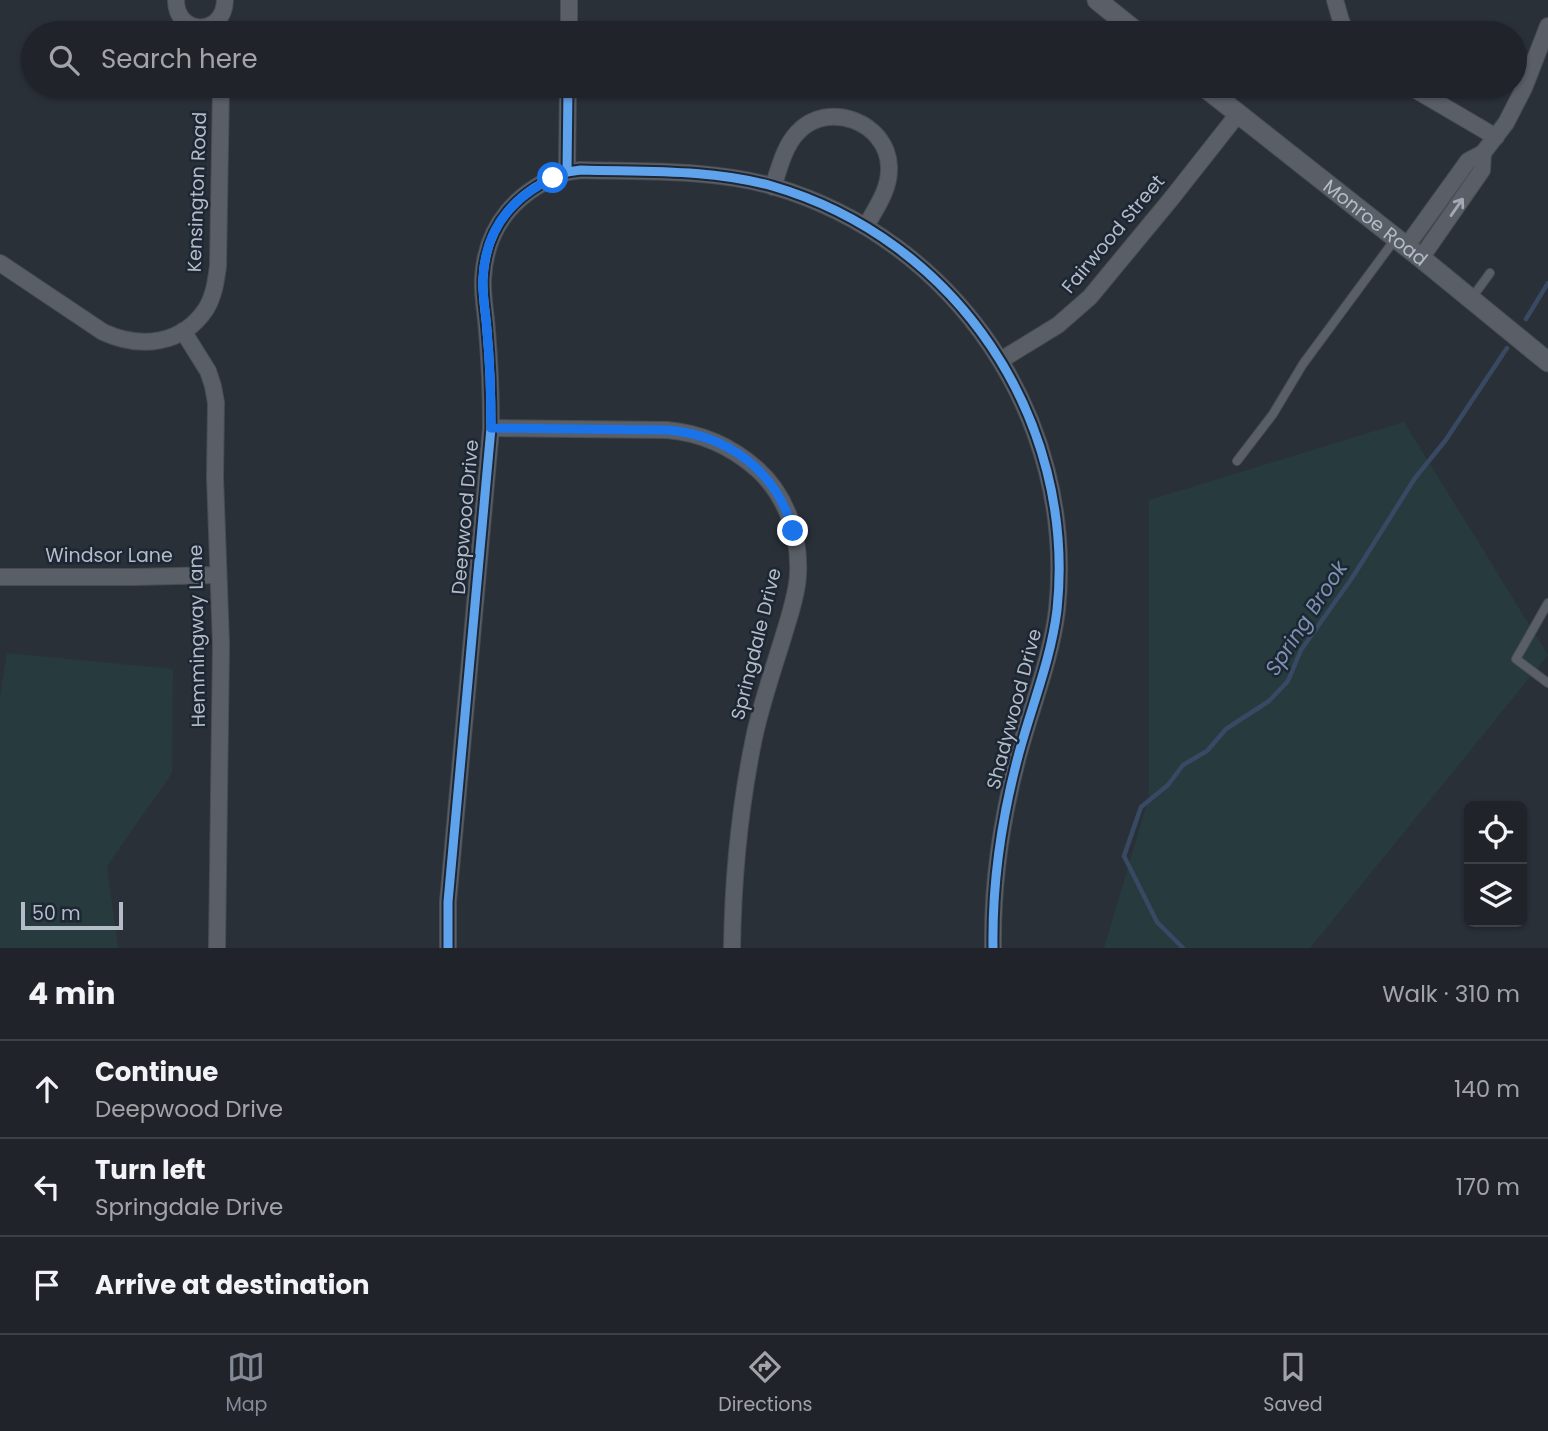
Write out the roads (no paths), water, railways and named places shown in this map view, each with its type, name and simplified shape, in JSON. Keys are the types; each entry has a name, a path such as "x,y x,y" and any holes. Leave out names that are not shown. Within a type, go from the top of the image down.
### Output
{"street":[{"path":"176,0 178,14 185,21"},
{"path":"218,21 224,11 225,0"},
{"path":"569,0 569,21"},
{"path":"1097,0 1123,21"},
{"path":"1335,0 1341,21"},
{"path":"1527,80 1548,26"},
{"name":"Kensington Road","path":"0,263 117,339 144,343 171,337 183,331 206,308 216,281 221,98"},
{"path":"567,172 568,98"},
{"name":"Monroe Road","path":"1218,98 1548,362"},
{"path":"1429,98 1496,137"},
{"path":"1407,248 1468,161 1483,153 1506,124 1519,98"},
{"name":"Fairwood Street","path":"1001,360 1058,325 1090,298 1238,114"},
{"path":"773,187 789,144 804,126 827,117 839,116 861,123 881,141 889,166 884,194 866,226"},
{"name":"Shadywood Drive","path":"567,172 690,172 745,180 821,204 866,226 899,249 940,284 973,321 1001,360 1024,404 1048,471 1058,539 1059,577 1057,611 1048,659 1020,750 1001,832 993,948"},
{"name":"Deepwood Drive","path":"448,948 448,902 491,428 491,380 483,294 485,258 495,231 513,205 541,184 567,172"},
{"name":"Hemmingway Lane","path":"183,331 208,371 216,403 215,477 221,644 217,948"},
{"name":"Springdale Drive","path":"491,428 667,430 696,434 743,457 763,474 775,488 789,516 798,553 799,577 748,767 737,853 732,948"},
{"name":"Windsor Lane","path":"0,577 218,575"}],"lane":[{"path":"1237,461 1273,414 1303,364 1407,248"},
{"path":"1471,299 1490,274"},
{"path":"1548,603 1516,659 1548,683"}],"waterway":[{"name":"Spring Brook","path":"1526,319 1548,283"},
{"name":"Spring Brook","path":"1183,948 1157,922 1124,856 1141,807 1168,785 1183,765 1207,751 1226,729 1269,701 1288,681 1301,650 1352,578 1415,478 1445,441 1507,348"}]}
